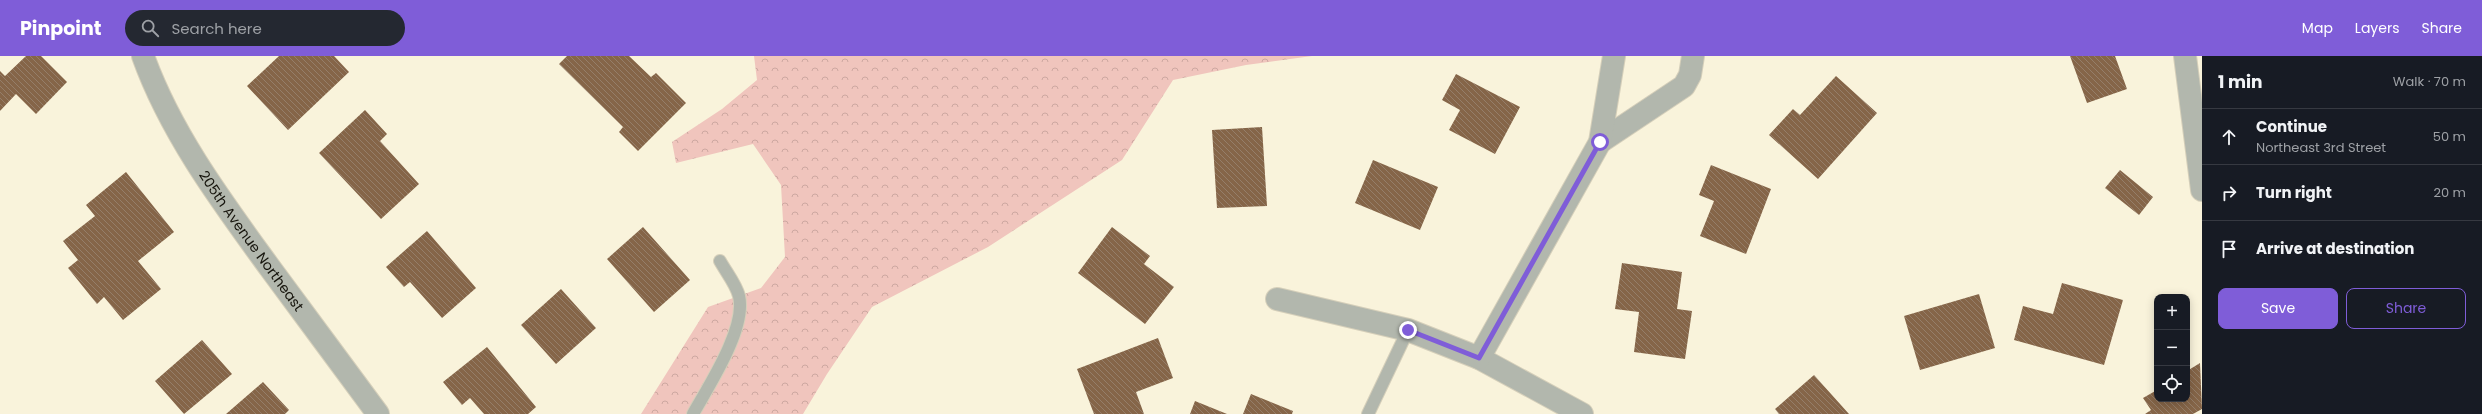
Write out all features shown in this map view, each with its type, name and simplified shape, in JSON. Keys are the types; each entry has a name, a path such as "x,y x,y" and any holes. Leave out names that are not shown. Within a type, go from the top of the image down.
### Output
{"street":[{"name":"205th Avenue Northeast","path":"143,56 156,90 198,166 246,235 378,414"},
{"path":"1479,358 1600,142 1614,56"},
{"path":"1600,142 1684,86 1690,75 1693,56"},
{"path":"2185,56 2202,190"},
{"path":"1277,299 1408,330 1479,358 1582,414"}],"lane":[{"path":"693,414 729,350 739,311 739,296 720,261"},
{"path":"1368,414 1408,330"}],"green space":[{"path":"754,56 1312,56 1246,65 1173,80 1122,160 988,247 872,307 827,374 803,414 641,414 708,307 761,288 785,257 781,185 753,144 676,163 672,142 722,109 757,80"}],"building":[{"path":"26,56 41,56 67,82 36,114 16,94 0,111 0,71 5,76"},
{"path":"279,56 334,56 349,72 288,130 247,86"},
{"path":"567,56 629,56 651,77 656,73 686,103 638,151 619,132 623,127 559,64"},
{"path":"2070,56 2115,56 2127,89 2087,103"},
{"path":"1456,74 1520,107 1495,154 1449,130 1460,110 1442,100"},
{"path":"1836,76 1877,113 1818,179 1769,135 1793,109 1800,115"},
{"path":"365,110 387,134 380,141 419,184 381,219 319,153"},
{"path":"1262,127 1267,206 1217,208 1212,130"},
{"path":"1373,160 1438,187 1420,230 1355,203"},
{"path":"1711,165 1771,189 1746,254 1700,236 1714,201 1699,195"},
{"path":"2120,170 2153,197 2139,215 2105,188"},
{"path":"126,172 174,232 138,261 161,289 123,320 104,297 97,304 68,268 78,260 63,241 95,216 86,205"},
{"path":"643,227 690,280 654,312 607,259"},
{"path":"1112,227 1150,256 1144,264 1174,287 1145,324 1078,273"},
{"path":"427,231 476,288 442,318 410,282 404,287 386,267"},
{"path":"1622,263 1682,272 1677,309 1692,311 1685,359 1634,352 1639,312 1615,309"},
{"path":"2062,283 2123,300 2104,365 2014,340 2023,306 2053,314"},
{"path":"561,289 596,328 556,364 521,325"},
{"path":"1979,294 1995,348 1920,370 1904,316"},
{"path":"1158,338 1173,378 1136,392 1144,414 1094,414 1077,369"},
{"path":"202,340 232,374 184,414 155,381"},
{"path":"487,347 536,407 528,414 484,414 470,398 462,405 443,382"},
{"path":"2200,363 2202,409 2193,414 2145,414 2151,410 2143,398 2154,392 2154,402 2190,402 2190,369"},
{"path":"1814,375 1849,414 1779,414 1775,409"},
{"path":"263,382 289,410 285,414 226,414"},
{"path":"1251,394 1293,411 1292,414 1243,414"},
{"path":"1195,401 1227,414 1190,414"}],"route":[{"path":"1408,330 1479,358 1600,142"}]}
